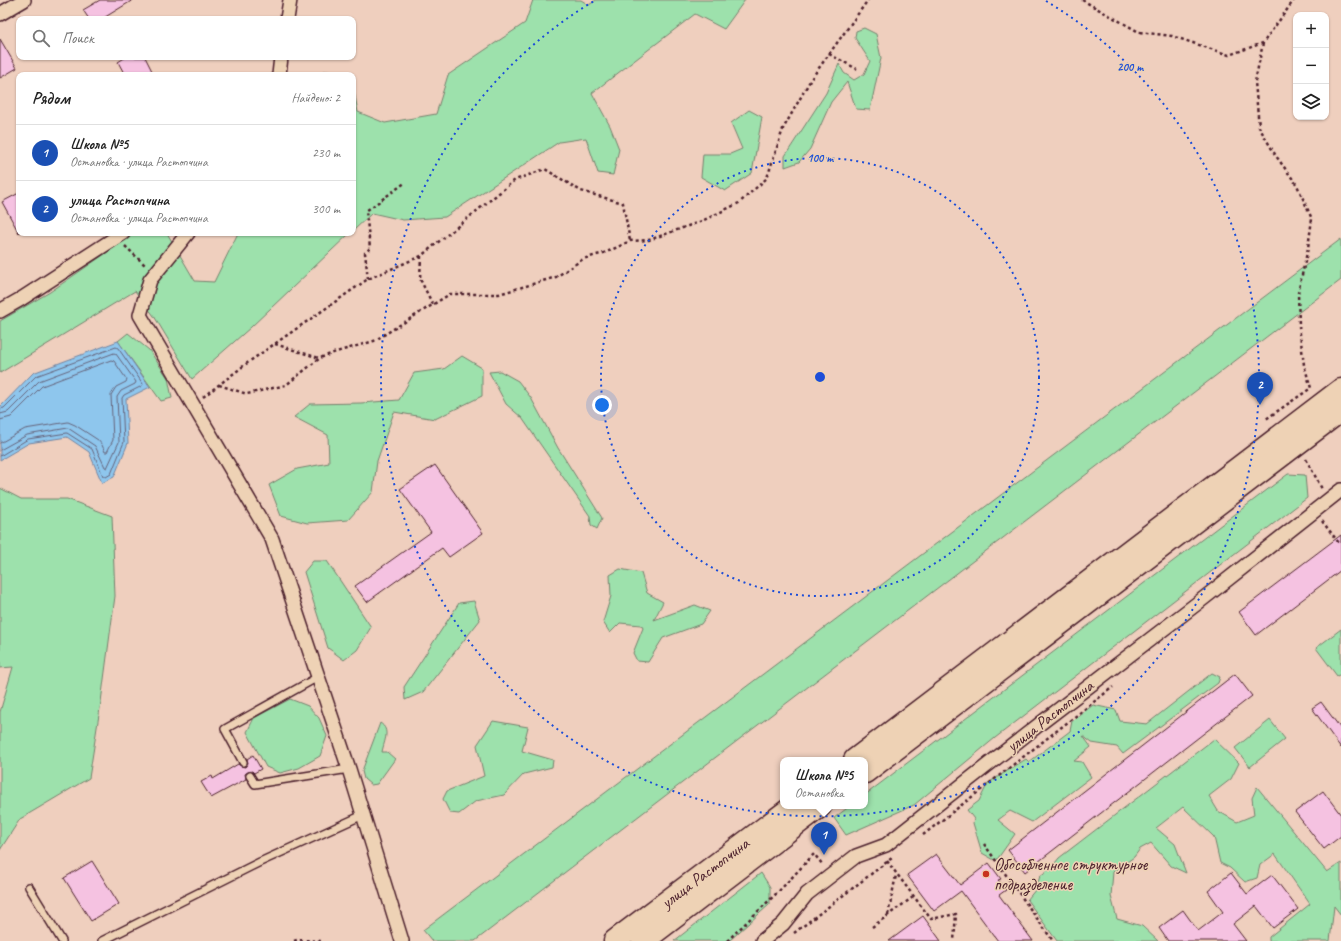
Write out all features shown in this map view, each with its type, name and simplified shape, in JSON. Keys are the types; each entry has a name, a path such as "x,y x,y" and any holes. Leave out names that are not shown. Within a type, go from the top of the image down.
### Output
{"highway":[{"path":"859,757 1341,390"},
{"path":"868,770 1341,410"},
{"name":"улица Растопчина","path":"616,941 790,809"},
{"name":"улица Растопчина","path":"643,941 816,809"}],"street":[{"path":"0,14 24,0"},
{"path":"287,16 290,0"},
{"path":"279,72 281,60"},
{"path":"0,311 118,236"},
{"path":"186,236 150,280 140,315 272,539 349,769 402,941"},
{"name":"улица Растопчина","path":"762,941 783,924 807,894 856,856 886,845 1341,490"}],"lane":[{"path":"243,762 225,729 318,677"},
{"path":"250,776 255,784 349,769"},
{"path":"102,941 260,862 363,815"},
{"path":"29,887 62,941"}],"path":[{"path":"219,385 247,394 286,385 320,358 374,341 450,294 499,294 556,277 583,259 607,252 630,241 649,240 702,221 739,203 767,178 783,129 811,79 868,0"},
{"path":"1082,0 1139,32 1172,36 1229,55 1263,43"},
{"path":"1266,419 1311,388 1304,365 1299,326 1298,293 1308,248 1312,219 1297,184 1276,156 1259,127 1255,82 1263,43 1294,0"},
{"path":"829,54 857,69"},
{"path":"193,405 250,361 368,279 421,256 515,180 545,169 581,191 623,203 630,241"},
{"path":"368,279 365,253 370,248 366,211 406,182"},
{"path":"421,256 420,280 433,305"},
{"path":"275,344 320,358"},
{"path":"1304,456 1322,489 1326,501"},
{"path":"1314,511 1339,543"},
{"path":"917,840 1114,686"},
{"path":"984,844 1053,941"},
{"path":"877,848 931,919 956,914 954,941"},
{"path":"727,941 779,892 814,854"},
{"path":"790,936 893,857"},
{"path":"888,916 896,874"},
{"path":"872,927 913,897"},
{"path":"294,941 322,941"}],"green space":[{"path":"533,0 581,0 589,5 596,0 745,0 724,29 695,14 592,93 610,126 619,149 613,175 598,173 586,138 559,142 445,217 403,220 372,213 356,228 356,101 358,112 385,123 436,114 448,75 525,23"},
{"path":"864,28 876,34 881,58 870,110 856,109 847,82 831,102 810,149 799,162 785,167 785,156 826,93 839,64 844,73 854,80 864,74 870,61 855,38 856,31"},
{"path":"749,110 762,117 752,173 725,191 701,177 703,154 730,154 742,149 731,123"},
{"path":"131,236 169,236 195,281 214,282 237,236 347,236 251,327 192,379 154,316 135,291 0,373 0,321 50,292"},
{"path":"1341,239 1341,280 475,941 432,941 423,930"},
{"path":"128,333 149,350 168,378 172,398 161,401 118,341"},
{"path":"462,356 482,368 482,396 435,419 394,412 377,461 373,492 348,520 307,523 281,516 269,485 297,469 329,463 328,435 294,417 310,404 361,403 399,400 414,373 444,369"},
{"path":"500,371 518,381 531,398 558,448 602,518 597,529 591,525 590,516 522,418 506,404 489,372"},
{"path":"1288,474 1305,475 1307,498 995,738 914,805 846,835 834,818 846,809 868,809 868,793"},
{"path":"0,488 21,499 67,499 112,516 115,596 89,778 20,819 0,850 0,712 13,667 0,668"},
{"path":"313,561 327,561 371,627 357,650 344,660 328,648 304,572"},
{"path":"620,569 641,573 647,593 663,602 654,620 695,605 710,611 701,624 663,638 648,662 637,661 633,653 643,628 641,625 620,623 610,633 603,622 611,596 610,575"},
{"path":"474,601 480,620 423,692 405,700 404,687 459,603"},
{"path":"1341,629 1341,674 1337,676 1316,648"},
{"path":"1212,673 1220,677 1218,683 1123,754 1117,747 1092,743 1083,736 1091,747 1074,761 1082,762 1091,777 1032,822 1010,811 998,820 1015,834 996,861 982,853 973,823 974,819 967,810 979,801 988,783 1026,759 1029,762 1070,731 1072,721 1093,705 1116,710 1120,721 1147,724"},
{"path":"290,699 308,706 319,718 327,736 320,756 299,768 280,773 266,767 247,732 254,718"},
{"path":"1270,720 1285,739 1250,767 1235,748"},
{"path":"493,721 528,727 522,751 553,760 552,767 524,774 504,795 476,801 459,814 450,813 443,799 447,791 484,776 477,745"},
{"path":"380,723 386,732 382,752 387,752 395,759 377,784 371,785 364,779 362,771"},
{"path":"1214,739 1239,763 1231,779 1209,796 1218,811 1237,822 1254,815 1252,798 1257,787 1327,872 1341,863 1341,915 1334,906 1330,941 1269,941 1269,937 1310,904 1275,854 1260,865 1257,878 1245,882 1230,868 1220,863 1214,837 1183,807 1156,828 1175,844 1186,873 1171,866 1151,843 1140,849 1134,857 1113,872 1111,896 1117,919 1142,926 1158,941 1057,941 1027,900 1036,889 1040,876 1051,868 1059,858"},
{"path":"761,873 770,887 770,904 729,941 674,941"}],"water":[{"path":"118,341 150,387 126,399 128,443 114,477 102,483 89,452 67,437 29,443 0,460 0,407 33,373"}],"building":[{"path":"100,0 133,0 107,16 87,16 83,10"},
{"path":"0,39 17,68 0,78"},
{"path":"121,60 146,60 152,72 123,72 118,62"},
{"path":"16,195 16,228 2,202"},
{"path":"435,465 483,533 449,557 442,548 367,602 355,586 431,532 400,489"},
{"path":"1341,535 1341,570 1256,635 1239,612"},
{"path":"1235,674 1252,696 1025,872 1008,850"},
{"path":"1321,702 1341,729 1341,748 1312,708"},
{"path":"253,755 261,769 254,773 252,771 248,772 245,774 246,779 211,798 201,782 212,776 213,779 238,764 245,767 248,763 247,759"},
{"path":"1323,791 1341,815 1341,836 1324,849 1295,812"},
{"path":"936,854 960,885 989,863 1001,879 998,880 1006,890 999,895 1033,941 998,941 961,891 934,911 907,875"},
{"path":"92,861 119,904 91,921 64,878"},
{"path":"1231,873 1247,894 1272,875 1298,909 1273,928 1256,906 1233,924 1246,941 1168,941 1159,928 1183,910 1198,931 1223,912 1208,891"},
{"path":"923,916 941,941 889,941"}],"place":[{"name":"улица Растопчина","path":"1260,405"},
{"name":"Школа №5","path":"824,855"},
{"name":"Обособленное структурное подразделение","path":"986,874"}]}
